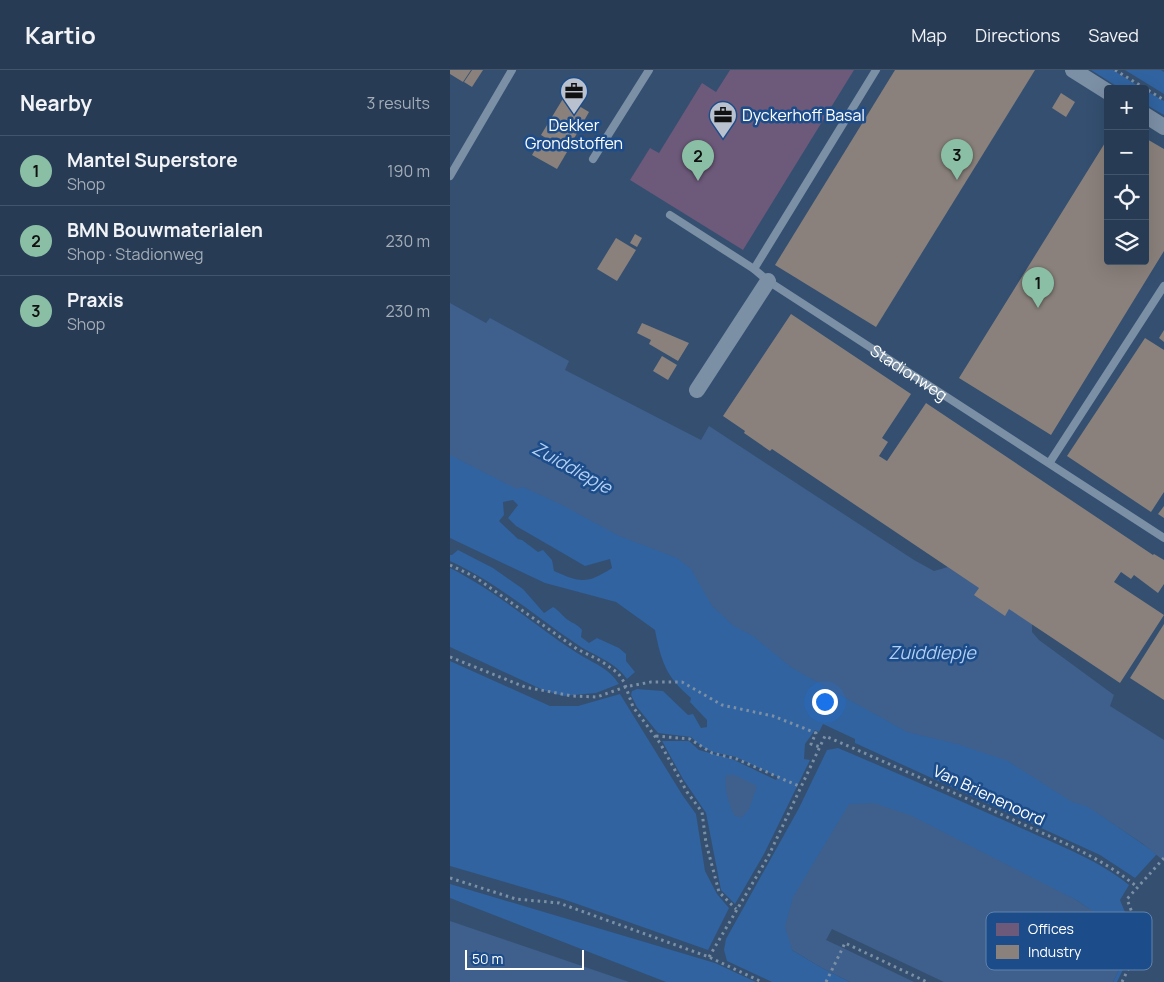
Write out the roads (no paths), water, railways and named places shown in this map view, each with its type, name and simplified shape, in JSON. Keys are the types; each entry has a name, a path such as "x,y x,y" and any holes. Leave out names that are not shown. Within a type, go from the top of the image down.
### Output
{"street":[{"path":"1073,70 1104,89"},
{"path":"1149,118 1164,127"},
{"path":"697,390 768,281"}],"lane":[{"path":"450,176 512,70"},
{"path":"593,159 649,70"},
{"path":"754,269 876,70"},
{"name":"Stadionweg","path":"670,215 754,269 768,281 1050,462 1164,538"},
{"path":"1050,462 1164,286"}],"water":[{"name":"Zuiddiepje","path":"450,303 486,323 490,318 569,361 565,370 701,440 709,426 914,560 934,571 948,567 1032,622 1032,632 1039,640 1114,695 1110,706 1164,740 1164,861 1143,844 1088,807 1072,802 1008,761 957,744 907,732 792,668 753,636 734,626 712,606 691,569 677,558 619,536 562,505 523,487 517,489 450,455"},
{"path":"726,775 735,775 757,786 749,810 741,818 734,815 730,805 726,791"},
{"path":"874,803 910,815 1078,901 1095,912 986,912 986,970 1119,970 1113,982 850,982 792,950 785,927 793,897 849,804"},
{"path":"450,921 629,982 450,982"}],"place":[{"name":"Dekker Grondstoffen","path":"574,115"},
{"name":"Dyckerhoff Basal","path":"723,139"},
{"name":"Praxis","path":"957,180"},
{"name":"BMN Bouwmaterialen","path":"698,181"},
{"name":"Mantel Superstore","path":"1038,308"}]}
